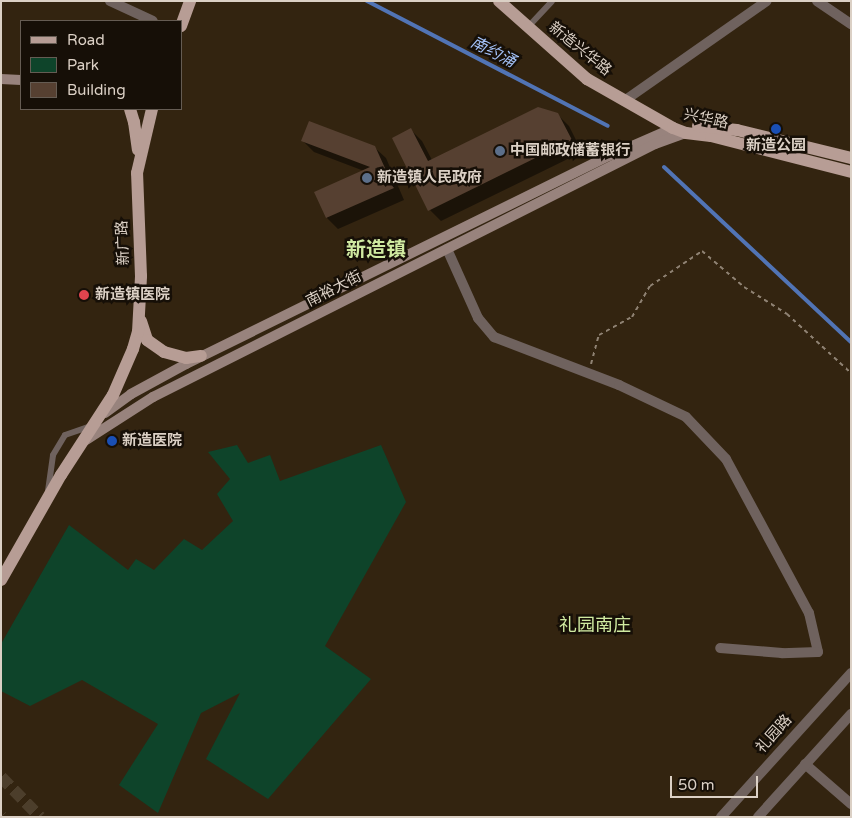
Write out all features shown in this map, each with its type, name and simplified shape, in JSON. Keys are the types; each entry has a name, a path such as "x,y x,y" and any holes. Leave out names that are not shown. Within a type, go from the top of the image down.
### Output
{"main road":[{"path":"182,23 190,1"},
{"name":"新造兴华路","path":"499,1 587,79 673,128"},
{"path":"1,79 20,80"},
{"path":"130,110 134,122 139,162"},
{"name":"新广路","path":"81,443 121,381 133,349 139,314 140,276 137,184 139,162 152,110"},
{"name":"兴华路","path":"673,128 696,126 737,130 851,158"},
{"name":"兴华路","path":"673,128 686,133 710,136 851,172"},
{"name":"南裕大街","path":"92,426 117,403 201,356 609,156 673,128"},
{"name":"南裕大街","path":"81,443 136,405 655,144 686,133"},
{"path":"139,314 143,331 154,346 173,356 186,358 201,356"},
{"path":"1,580 81,443"}],"street":[{"path":"110,1 151,20"},
{"path":"624,101 767,1"},
{"path":"817,1 851,24"},
{"path":"447,250 478,318 494,337 619,385 686,417 726,459 809,613 818,652 782,653 720,648"},
{"name":"礼园路","path":"721,817 851,673"},
{"path":"758,817 851,714"},
{"path":"805,764 851,804"}],"lane":[{"path":"528,27 552,1"},
{"path":"48,497 53,455 65,435 92,426"}],"path":[{"path":"588,373 599,335 632,317 650,286 702,251 744,287 787,314 851,373"}],"green space":[{"path":"237,445 248,463 270,455 280,481 381,445 406,502 325,646 371,679 268,799 206,759 240,693 201,713 158,813 119,785 158,724 82,680 30,706 1,691 1,644 69,525 128,570 136,559 154,570 184,539 202,550 233,521 217,494 230,479 208,452"}],"building":[{"name":"中国邮政储蓄银行","path":"538,107 558,113 572,140 428,211 392,138 411,128 428,161"},
{"name":"新造镇人民政府","path":"309,121 375,146 394,188 326,218 314,192 370,167 301,141"}],"waterway":[{"name":"南约涌","path":"367,1 608,126"},
{"name":"南约涌","path":"664,167 851,342"}],"tunnel":[{"path":"1,777 40,817"}],"place":[{"name":"新造公园","path":"776,129"},
{"name":"中国邮政储蓄银行","path":"500,151"},
{"name":"新造镇人民政府","path":"367,178"},
{"name":"新造镇医院","path":"84,295"},
{"name":"新造医院","path":"112,441"}],"district":[{"name":"新造镇","path":"376,250"},
{"name":"礼园南庄","path":"595,625"}]}
